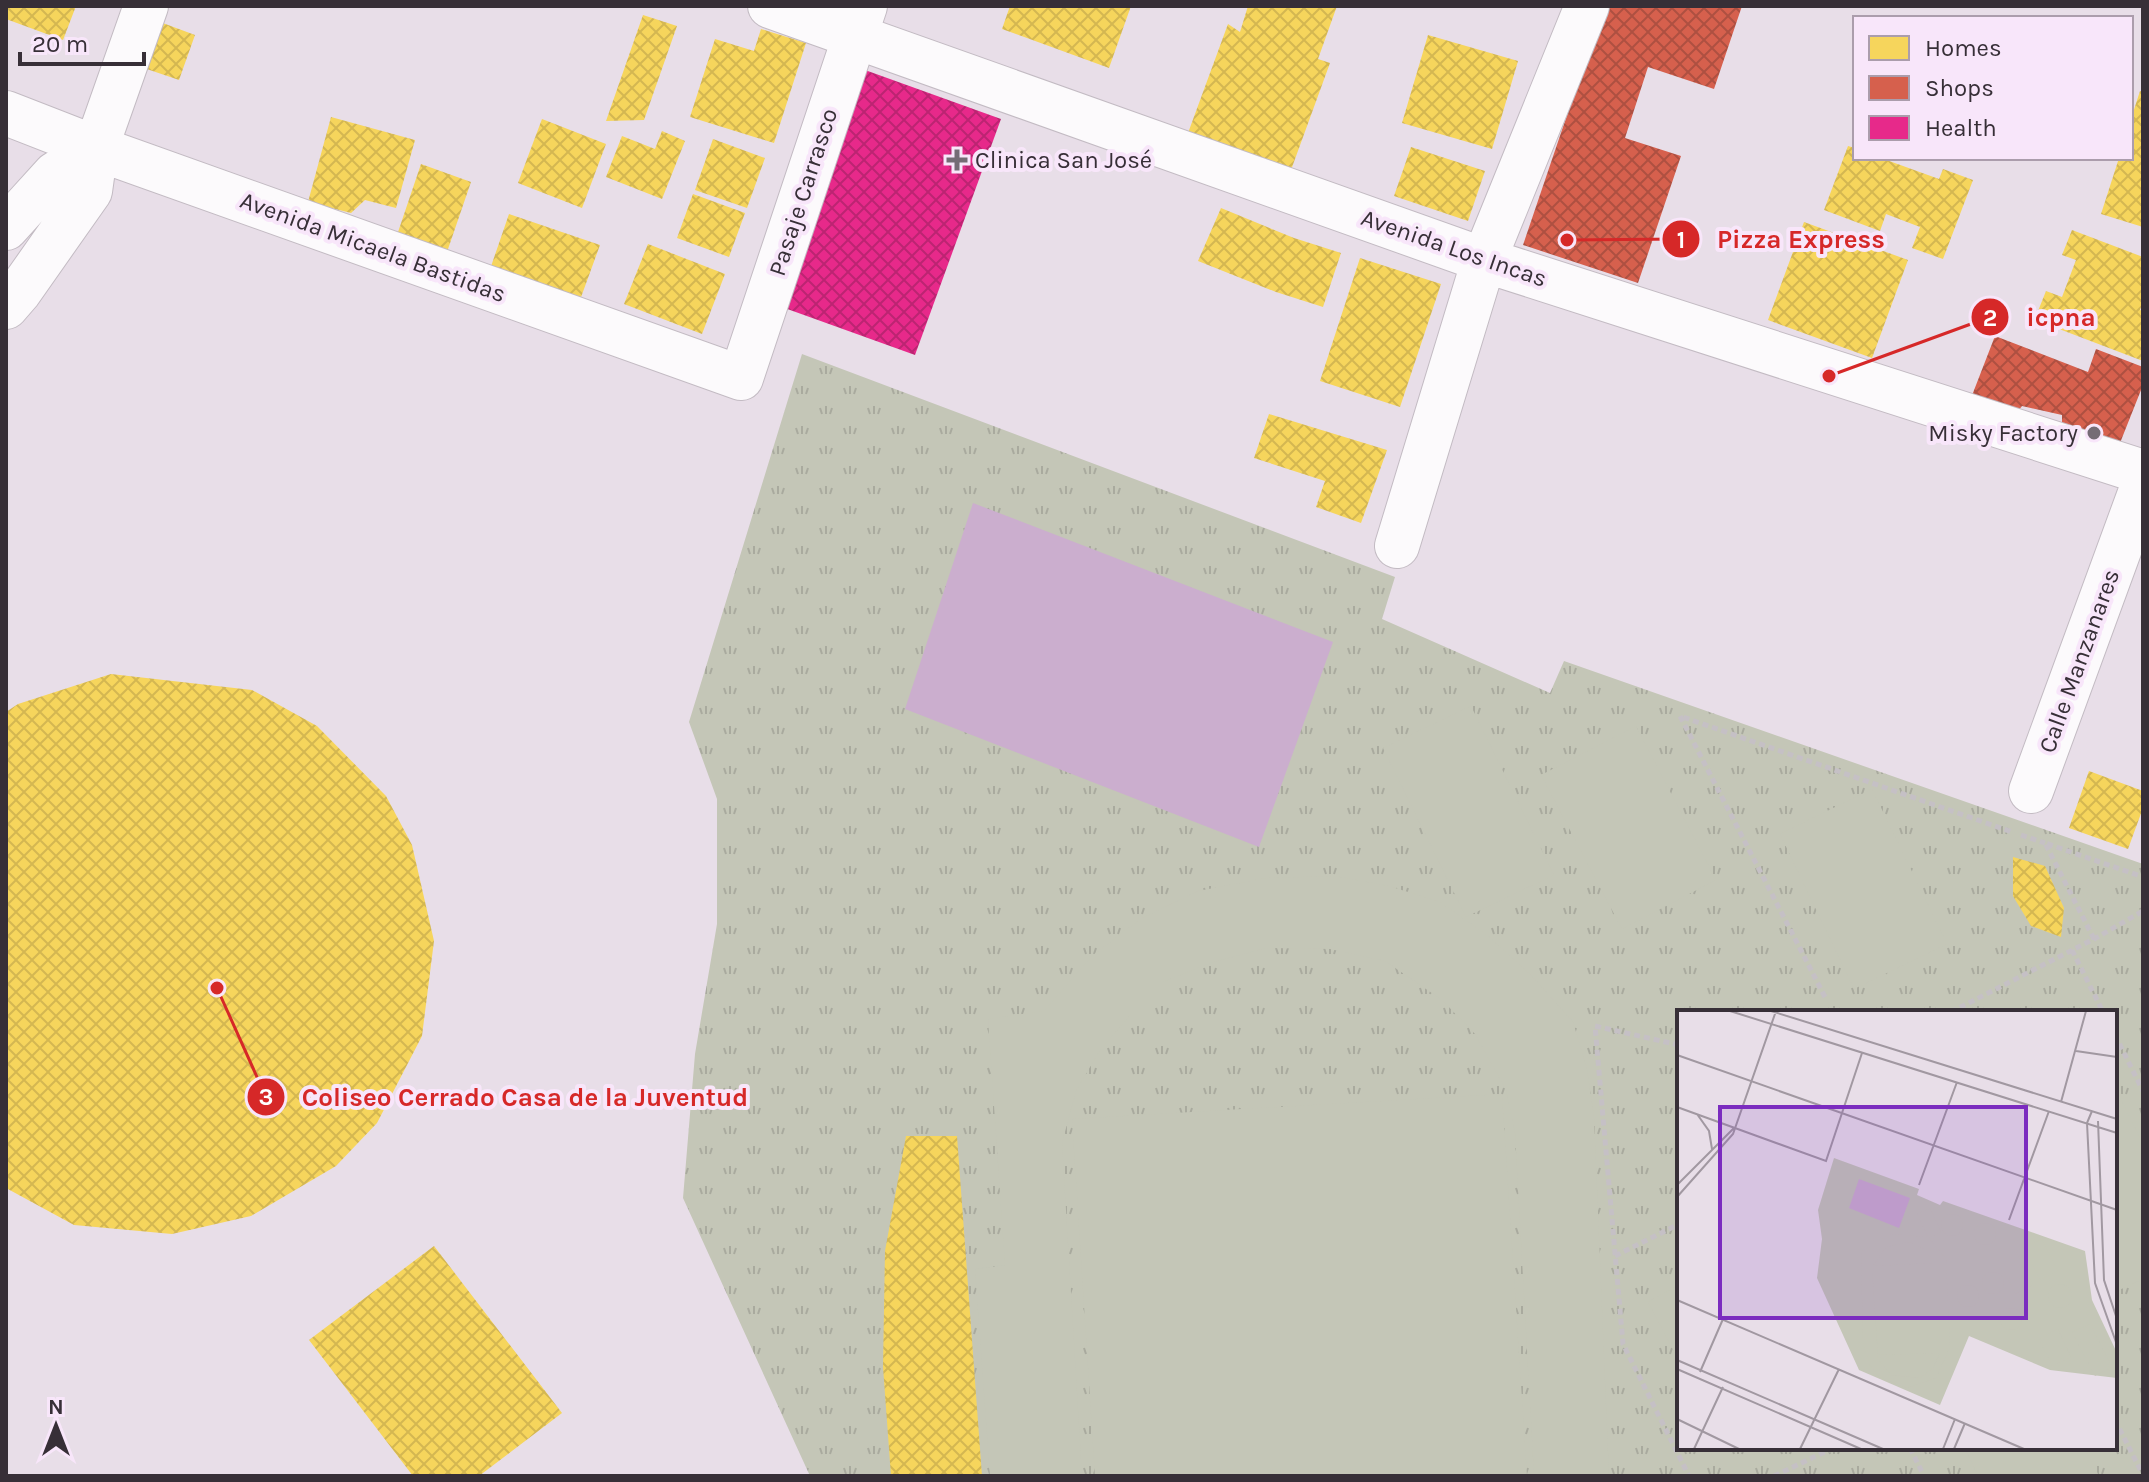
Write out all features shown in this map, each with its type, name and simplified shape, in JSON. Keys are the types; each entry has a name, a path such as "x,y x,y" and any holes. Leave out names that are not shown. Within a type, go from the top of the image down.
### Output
{"street":[{"path":"6,307 90,191 96,148 146,6"},
{"name":"Avenida Los Incas","path":"770,6 860,21 1484,260 2143,472"},
{"path":"1397,546 1484,260 1587,6"},
{"name":"Pasaje Carrasco","path":"741,378 860,21"},
{"name":"Avenida Micaela Bastidas","path":"6,113 741,378"},
{"path":"6,228 55,174 96,148"},
{"name":"Calle Manzanares","path":"2031,791 2143,485"}],"path":[{"path":"1825,997 1680,716 2143,877"},
{"path":"2045,843 2094,939"},
{"path":"1955,1010 2143,911"},
{"path":"2072,950 2102,1010"},
{"path":"1677,1045 1595,1026 1623,1344 1689,1476"},
{"path":"2117,1039 2143,1091"},
{"path":"1615,1256 1677,1225"},
{"path":"2117,1424 2143,1475"},
{"path":"1774,1476 1829,1450"},
{"path":"1911,1450 1924,1476"}],"green space":[{"path":"802,354 1395,577 1382,619 1550,693 1564,661 2143,864 2143,1476 810,1476 683,1198 695,1054 717,924 717,799 689,722"},
{"path":"1471,706 1554,875 1466,917 1383,748"},
{"path":"1636,726 1716,880 1622,929 1541,775"},
{"path":"1872,789 1947,944 1854,989 1780,834"},
{"path":"1335,876 1389,886 1440,902 1487,935 1531,975 1573,1022 1587,1069 1594,1117 1609,1476 1534,1476 1515,1133 1506,1090 1475,1034 1442,1000 1385,961 1330,949 1266,948 1210,963 1163,982 1100,1050 1076,1091 1062,1143 1082,1476 990,1476 975,1269 1005,1265 988,1019 1044,1011 1093,955 1142,918 1198,891 1266,878"},
{"path":"2117,1091 2143,1144 2143,1279 2117,1291"},
{"path":"1502,1094 1527,1476 1095,1476 1072,1119"},
{"path":"1677,1286 1677,1357 1648,1302"},
{"path":"1966,1450 2086,1450 2099,1476 1978,1476"}],"shaded area":[{"path":"973,503 1333,642 1259,847 905,709"}],"building: Homes":[{"path":"6,6 76,6 63,40 6,19"},
{"path":"1010,6 1131,6 1109,68 1002,29"},
{"path":"1248,6 1337,6 1318,59 1330,63 1291,170 1188,133 1228,24 1240,32"},
{"path":"643,15 677,26 644,120 606,121"},
{"path":"152,19 195,35 179,80 135,65"},
{"path":"761,29 806,43 774,143 690,117 715,39 754,51"},
{"path":"1428,35 1518,61 1492,149 1402,123"},
{"path":"2140,91 2143,92 2143,227 2101,214 2118,160 2133,160 2133,113"},
{"path":"331,117 415,140 396,208 365,200 351,213 308,202"},
{"path":"542,119 606,144 582,208 518,183"},
{"path":"662,131 685,141 662,199 606,177 622,136 655,149"},
{"path":"713,139 765,158 747,208 695,190"},
{"path":"1848,146 1853,147 1853,160 1887,160 1939,179 1943,169 1973,180 1943,259 1912,248 1920,227 1886,214 1880,231 1824,210"},
{"path":"1411,147 1485,171 1468,221 1394,196"},
{"path":"421,164 471,182 447,252 397,235"},
{"path":"693,194 745,213 729,257 677,238"},
{"path":"1221,208 1294,238 1341,253 1323,307 1198,261"},
{"path":"509,214 600,245 576,311 486,281"},
{"path":"1804,222 1908,260 1872,358 1768,320"},
{"path":"2072,230 2143,257 2143,302 2140,310 2143,311 2143,361 2046,324 2050,316 2038,311 2046,291 2062,297 2076,260 2062,255"},
{"path":"648,244 725,274 702,334 624,304"},
{"path":"1360,258 1441,284 1400,407 1320,381"},
{"path":"1269,414 1387,450 1361,523 1316,507 1325,481 1254,458"},
{"path":"111,674 252,690 317,726 386,796 412,845 434,941 422,1036 377,1123 336,1166 251,1216 172,1234 74,1225 6,1188 6,712 18,704"},
{"path":"2089,771 2143,791 2143,808 2128,849 2069,828"},
{"path":"2013,857 2045,866 2064,908 2061,937 2031,926 2013,896"},
{"path":"906,1136 957,1136 982,1476 891,1476 883,1367 885,1251"},
{"path":"434,1246 562,1413 479,1476 413,1476 309,1340"}],"building: Shops":[{"path":"1604,6 1742,6 1714,89 1648,67 1625,138 1681,156 1638,283 1523,245"},
{"path":"1995,336 2088,372 2096,349 2143,367 2143,385 2120,443 2062,430 2062,415 2022,406 2015,415 1971,398"}],"building: Health":[{"path":"865,70 1001,119 915,355 779,306"}],"place":[{"name":"Clinica San José","path":"957,160"},
{"name":"Pizza Express","path":"1567,240"},
{"name":"icpna","path":"1829,376"},
{"name":"Misky Factory","path":"2094,433"},
{"name":"Coliseo Cerrado Casa de la Juventud","path":"217,988"}]}
